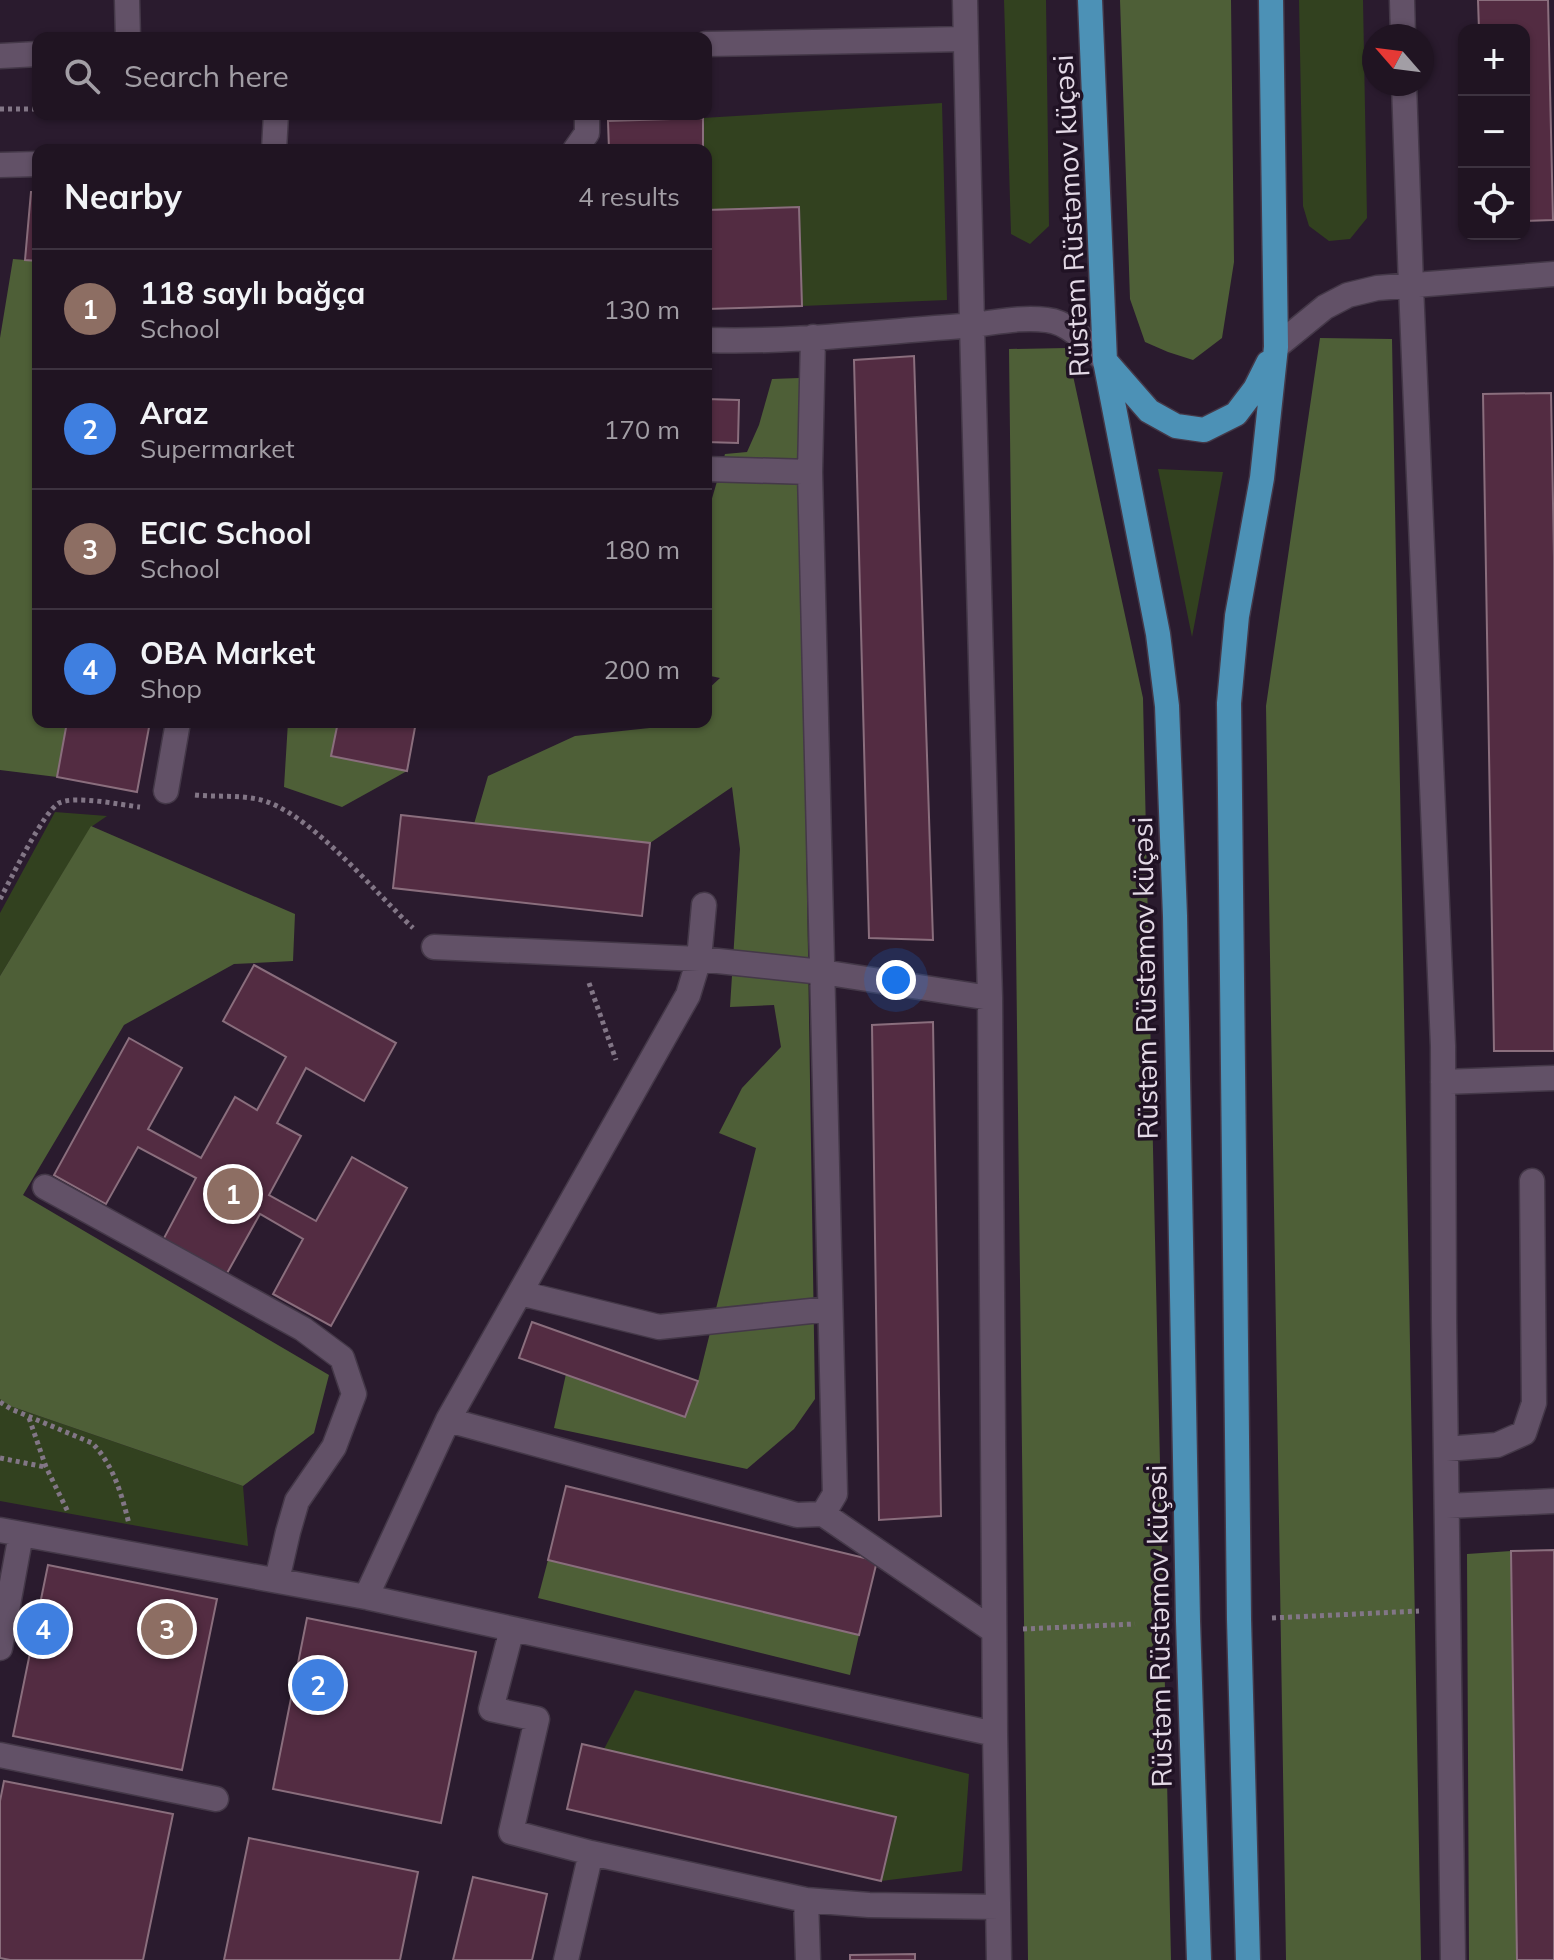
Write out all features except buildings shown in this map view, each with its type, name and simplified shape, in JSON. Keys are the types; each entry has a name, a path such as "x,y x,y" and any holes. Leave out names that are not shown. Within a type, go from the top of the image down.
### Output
{"main road":[{"name":"Rüstəm Rüstəmov küçəsi","path":"1090,0 1105,361 1158,634 1167,706 1175,916 1187,1606 1199,1960"},
{"path":"1248,1960 1239,1619 1229,703 1237,616 1262,478 1276,347 1271,0"},
{"path":"1105,361 1149,411 1176,426 1204,430 1236,414 1255,389 1276,347"}],"street":[{"path":"127,0 128,32"},
{"path":"965,0 990,998 999,1960"},
{"path":"1402,0 1403,24"},
{"path":"712,44 965,39"},
{"path":"0,56 32,54"},
{"path":"1404,96 1443,1030 1453,1960"},
{"path":"274,144 276,120"},
{"path":"579,144 587,133 587,120"},
{"path":"0,165 32,164"},
{"path":"1276,347 1325,307 1348,295 1377,288 1554,274"},
{"path":"712,340 813,337 1049,320 1076,333 1105,361"},
{"path":"813,337 810,472 835,1494 823,1514"},
{"path":"712,469 810,472"},
{"path":"166,791 177,728"},
{"path":"366,1597 448,1420 688,995 699,959 704,905"},
{"path":"434,947 699,959 822,972 990,998"},
{"path":"1443,1082 1554,1078"},
{"path":"1446,1449 1497,1445 1524,1433 1534,1403 1532,1181"},
{"path":"45,1187 303,1329 342,1358 354,1394 334,1447 297,1501 277,1580"},
{"path":"520,1293 659,1327 830,1309"},
{"path":"448,1420 797,1515 823,1514 994,1631"},
{"path":"1447,1506 1554,1501"},
{"path":"0,1648 10,1532 366,1597 995,1734"},
{"path":"512,1629 491,1709 537,1719 511,1832 591,1853 806,1900 869,1905 998,1907"},
{"path":"0,1755 216,1799"},
{"path":"566,1960 591,1853"},
{"path":"806,1900 808,1960"}],"path":[{"path":"0,109 32,109"},
{"path":"0,899 44,819 59,803 83,800 143,808 154,804 166,791 257,799 279,807 320,835 434,947"},
{"path":"579,953 629,1099"},
{"path":"0,1402 78,1436 101,1452 120,1491 138,1555"},
{"path":"29,1416 46,1467 84,1545"},
{"path":"0,1458 46,1467"},
{"path":"1272,1618 1448,1610"},
{"path":"994,1631 1135,1624"}],"green space":[{"path":"1004,0 1046,0 1049,226 1030,244 1011,234"},
{"path":"1120,0 1231,0 1234,262 1222,338 1193,360 1145,342 1130,299"},
{"path":"1299,0 1363,0 1362,96 1365,96 1367,218 1350,239 1329,241 1309,226 1303,206"},
{"path":"942,103 947,300 802,306 799,208 712,210 712,144 703,144 703,120 712,120 712,117"},
{"path":"13,259 32,261 32,728 66,728 57,777 0,770 0,338"},
{"path":"1320,338 1392,339 1421,1960 1286,1960 1266,706"},
{"path":"1067,348 1143,698 1171,1960 1028,1960 1009,349"},
{"path":"799,378 815,1399 794,1429 747,1469 554,1428 566,1374 685,1417 698,1381 756,1148 719,1133 742,1088 781,1047 774,1005 730,1007 740,849 732,787 650,843 474,824 488,776 575,736 649,728 712,728 712,685 720,678 712,676 712,498 725,454 747,452 759,425 772,379"},
{"path":"1158,469 1223,472 1192,637"},
{"path":"288,728 337,728 332,756 407,771 342,807 284,787"},
{"path":"55,812 107,816 91,827 0,976 0,913"},
{"path":"91,826 295,914 293,961 234,964 124,1025 23,1195 329,1375 314,1433 243,1486 10,1406 0,1399 0,976"},
{"path":"0,1399 10,1406 243,1486 248,1546 0,1501"},
{"path":"1511,1551 1517,1960 1469,1960 1467,1554"},
{"path":"548,1560 859,1635 850,1675 538,1598"},
{"path":"635,1690 969,1774 962,1871 881,1881 896,1817 604,1749"}],"place":[{"name":"118 saylı bağça","path":"233,1194"},
{"name":"OBA Market","path":"43,1629"},
{"name":"ECIC School","path":"167,1629"},
{"name":"Araz","path":"318,1685"}]}
